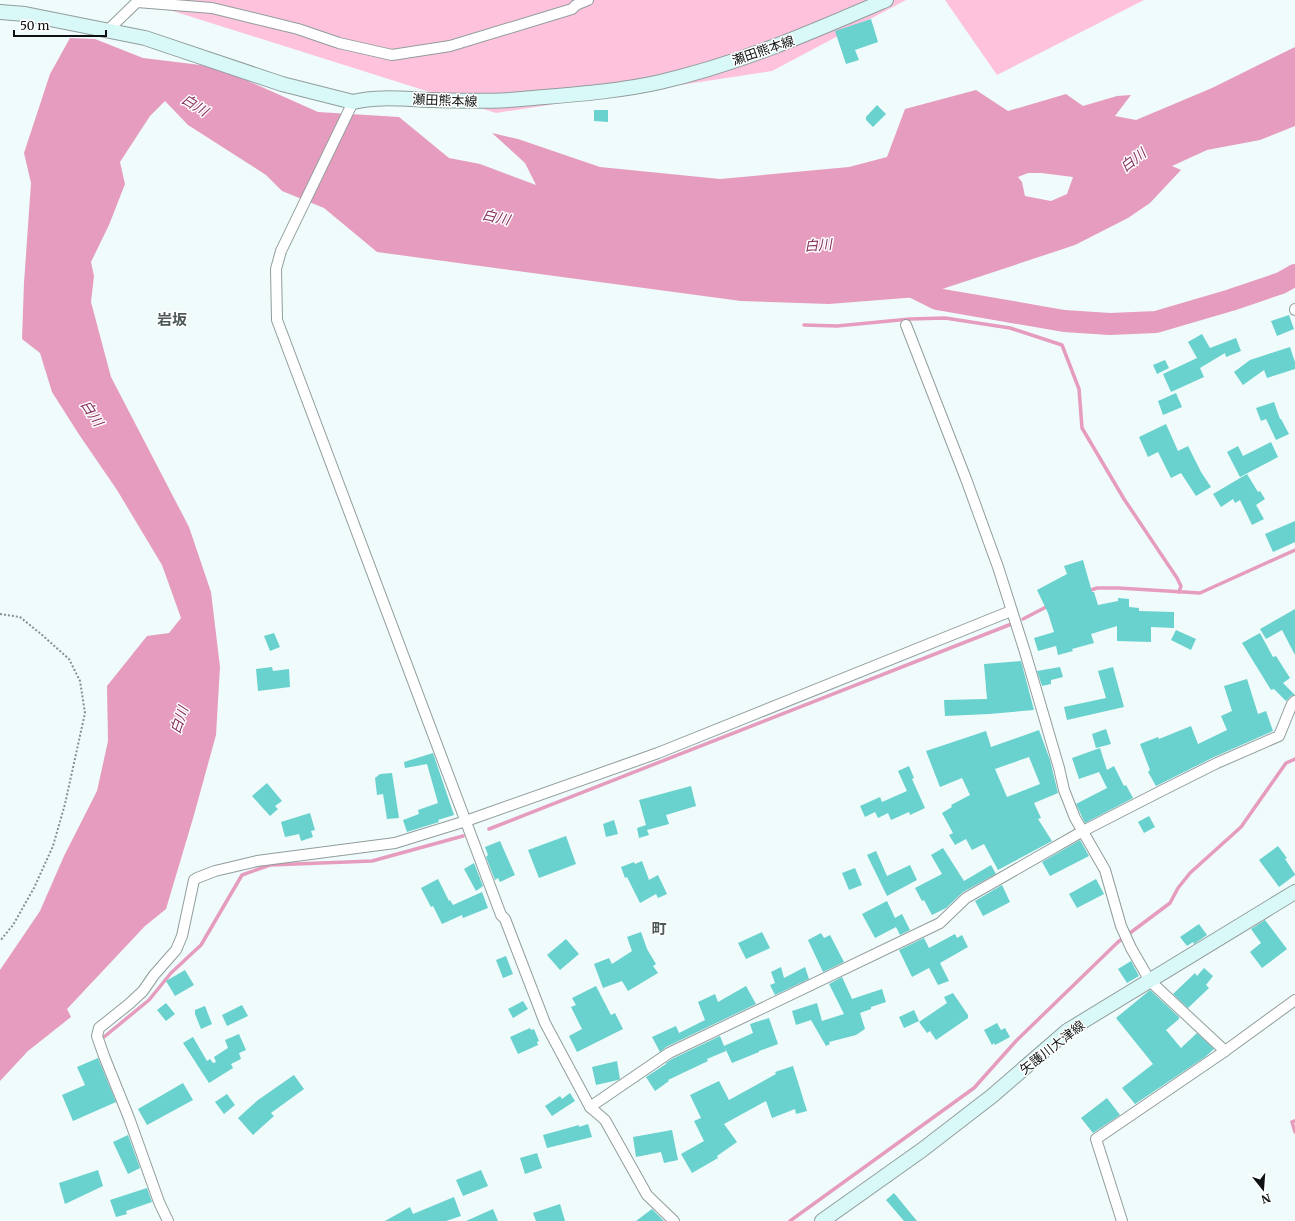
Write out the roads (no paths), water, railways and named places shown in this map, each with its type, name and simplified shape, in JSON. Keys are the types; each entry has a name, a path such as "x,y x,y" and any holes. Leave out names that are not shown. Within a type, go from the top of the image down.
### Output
{"main road":[{"name":"瀬田熊本線","path":"0,12 25,14 145,38 351,107 361,100 403,98 468,101 520,100 620,89 659,82 701,71 770,49 886,0"},
{"name":"矢護川大津線","path":"822,1221 922,1150 992,1096 1067,1031 1295,892"}],"street":[{"path":"107,31 137,2 189,5 212,8 298,29 339,43 392,55 450,46 572,9 576,5 588,0"},
{"path":"351,107 281,251 276,269 277,320 501,915 505,920 545,1023 590,1107 605,1120 647,1195 674,1221"},
{"path":"906,325 966,479 998,567 1025,652 1064,790 1075,818 1104,870 1122,926 1131,948 1150,981 1225,1051"},
{"path":"168,1221 159,1202 97,1036 99,1028 143,991 154,975 176,950 182,936 194,880 216,871 256,861 395,843 466,821 658,753 1011,611"},
{"path":"590,1107 669,1053 940,923 966,898 1083,831 1217,763 1279,736 1292,704 1295,701"},
{"path":"1122,1221 1096,1139 1225,1051 1295,1000"}],"water":[{"name":"白川","path":"70,38 95,39 143,58 217,67 318,112 399,117 449,158 480,164 536,185 525,163 492,133 518,139 600,167 720,179 849,167 887,157 905,109 976,90 1008,111 1066,94 1083,106 1117,96 1131,95 1115,116 1136,120 1212,88 1295,47 1295,126 1260,140 1207,150 1172,166 1181,170 1150,203 1128,218 1075,245 918,297 829,304 741,301 377,252 324,208 282,191 266,175 188,125 165,101 150,116 120,162 125,184 109,225 91,262 94,276 91,302 111,377 189,527 211,592 220,667 216,735 166,909 145,926 67,1009 71,1017 28,1051 0,1081 0,970 40,911 64,856 97,791 108,741 107,686 147,636 169,633 181,618 162,565 117,490 52,392 40,353 22,339 24,283 31,183 24,153 50,74","holes":["1028,173 1073,177 1067,194 1051,201 1025,196 1022,182 1018,177"]}],"waterway":[{"path":"899,280 937,299 1064,321 1110,324 1156,322 1231,300 1281,283 1295,275"},
{"path":"804,325 837,326 910,319 945,318 1010,328 1062,345 1079,389 1082,428 1124,499 1177,578 1181,586 1179,592"},
{"path":"1088,591 1097,588 1118,588 1200,593 1295,550"},
{"path":"1023,619 1048,606"},
{"path":"489,829 1014,623"},
{"path":"790,1221 974,1088 1016,1041 1118,942 1170,903 1178,888 1190,873 1241,827 1286,763 1295,759"},
{"path":"104,1037 149,1000 171,973 201,945 242,875 270,865 372,861 463,836"},
{"path":"1295,1121 1292,1122 1295,1132"}],"district":[{"name":"岩坂","path":"172,320"},
{"name":"町","path":"659,929"}]}
